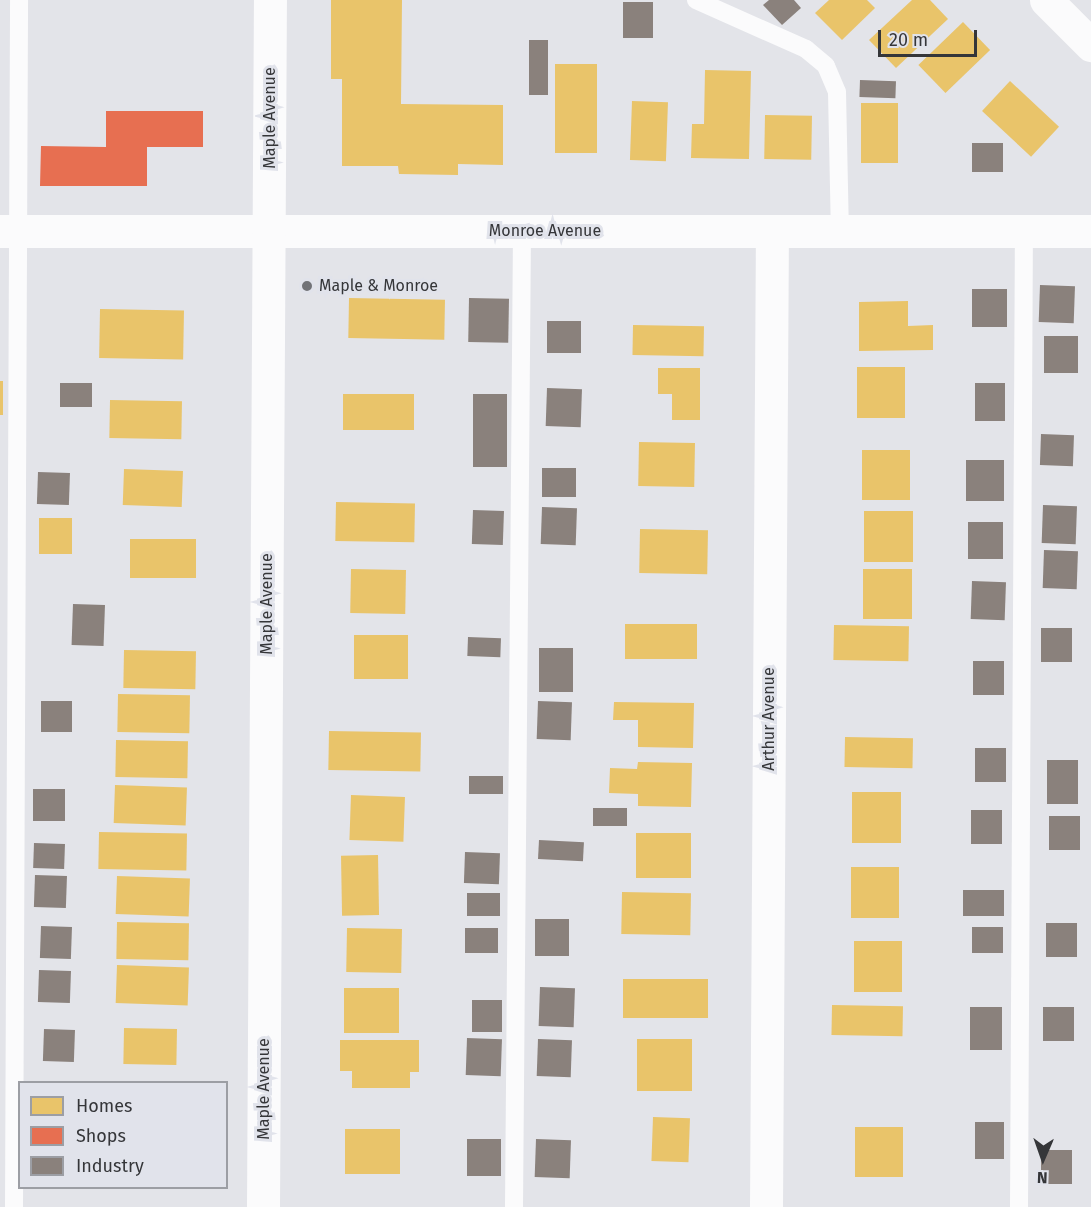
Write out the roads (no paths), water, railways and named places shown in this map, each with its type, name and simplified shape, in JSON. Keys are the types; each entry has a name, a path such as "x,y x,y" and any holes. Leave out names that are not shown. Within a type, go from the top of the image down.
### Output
{"street":[{"name":"Maple Avenue","path":"263,1207 270,0"},
{"path":"1046,0 1091,45"},
{"name":"Monroe Avenue","path":"9,231 1091,231"},
{"name":"Arthur Avenue","path":"766,1207 772,231"}],"lane":[{"path":"14,1207 9,231 19,0"},
{"path":"696,0 806,49 826,66 837,92 840,231"},
{"path":"514,1207 522,231"},
{"path":"1019,1207 1024,231"}],"place":[{"name":"Maple & Monroe","path":"307,286"}]}
